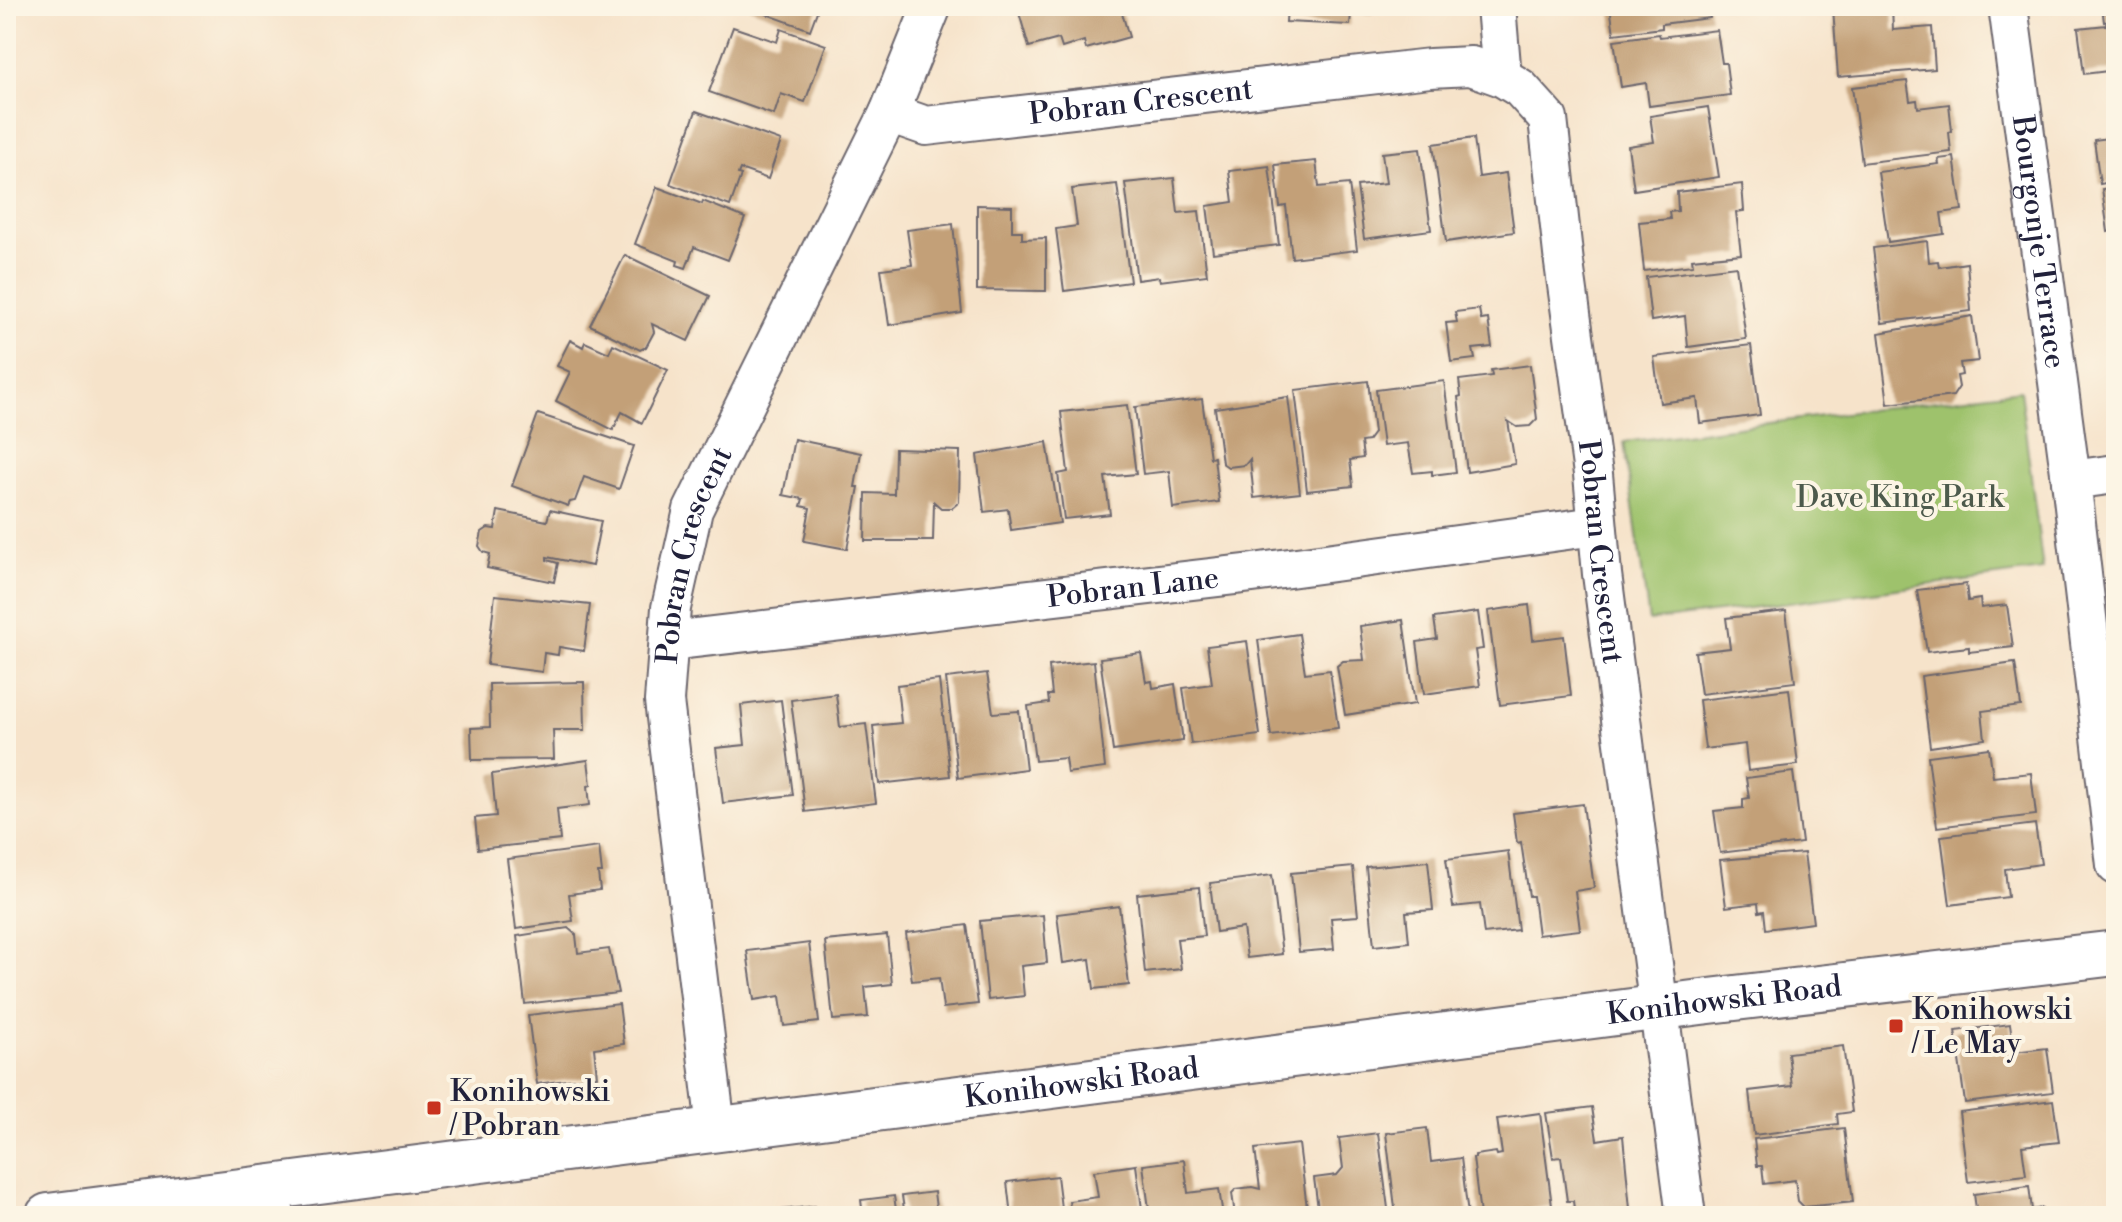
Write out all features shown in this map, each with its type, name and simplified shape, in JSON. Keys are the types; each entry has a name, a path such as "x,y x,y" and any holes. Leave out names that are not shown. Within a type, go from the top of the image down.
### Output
{"street":[{"path":"889,113 932,6"},
{"path":"1496,6 1502,77"},
{"name":"Bourgonje Terrace","path":"2008,6 2071,480 2116,865"},
{"name":"Pobran Crescent","path":"716,1128 664,701 671,608 693,510 889,113 926,126 1430,68 1471,66 1502,77 1520,88 1548,119 1593,474 1596,526 1686,1216"},
{"path":"2071,480 2116,474"},
{"name":"Pobran Lane","path":"670,641 1253,573 1596,526"},
{"name":"Konihowski Road","path":"48,1216 269,1203 716,1128 2116,953"}],"green space":[{"name":"Dave King Park","path":"2020,390 2043,570 1649,621 1624,442"}],"building":[{"path":"744,6 819,6 810,30"},
{"path":"1017,6 1120,6 1129,37 1086,49 1084,41 1062,48 1059,39 1029,47"},
{"path":"1287,6 1373,6 1373,14 1351,13 1350,25 1286,22"},
{"path":"1610,6 1708,6 1710,18 1614,34"},
{"path":"1892,6 1893,30 1932,27 1935,69 1838,77 1833,8"},
{"path":"2102,6 2116,6 2116,20 2104,22"},
{"path":"2116,24 2116,70 2084,74 2078,28"},
{"path":"733,27 777,42 781,29 826,45 805,102 781,94 774,115 709,92"},
{"path":"1717,30 1730,95 1649,106 1646,83 1621,87 1614,40"},
{"path":"1907,81 1910,101 1917,100 1918,108 1949,104 1951,152 1862,163 1852,87"},
{"path":"1708,107 1719,177 1634,190 1628,146 1654,142 1650,116"},
{"path":"696,111 781,141 768,179 740,169 738,174 741,175 730,206 670,184"},
{"path":"2116,137 2116,181 2100,184 2094,140"},
{"path":"1474,138 1479,177 1506,173 1514,232 1446,242 1433,144"},
{"path":"1420,149 1431,230 1364,239 1357,186 1386,183 1382,153"},
{"path":"1954,157 1962,210 1941,213 1944,234 1888,242 1878,172 1939,164 1938,159"},
{"path":"1316,161 1319,187 1349,184 1357,250 1292,258 1286,206 1280,207 1275,165"},
{"path":"1269,166 1279,245 1213,253 1207,206 1233,202 1229,171"},
{"path":"1174,178 1178,213 1199,211 1207,275 1160,281 1159,277 1137,280 1125,183"},
{"path":"1117,184 1130,282 1064,291 1056,229 1077,226 1072,189"},
{"path":"1742,184 1744,211 1736,212 1741,254 1692,259 1693,265 1644,271 1639,222 1670,219 1669,212 1678,211 1677,192"},
{"path":"657,187 745,218 728,260 694,247 686,268 677,265 678,261 635,244"},
{"path":"2116,187 2116,230 2108,232 2102,189"},
{"path":"977,205 1012,206 1012,231 1022,231 1022,239 1046,238 1046,291 977,290"},
{"path":"953,224 962,313 889,325 881,269 912,265 907,230"},
{"path":"1927,241 1929,262 1938,261 1939,267 1967,263 1971,311 1882,323 1873,248"},
{"path":"625,255 710,296 688,341 652,324 654,332 646,347 640,350 590,325"},
{"path":"1736,266 1746,339 1688,347 1685,316 1651,321 1646,277"},
{"path":"1479,309 1481,320 1488,319 1492,347 1473,349 1475,359 1451,362 1446,323 1457,322 1455,312"},
{"path":"1972,316 1978,361 1960,363 1962,375 1957,376 1959,387 1953,396 1888,404 1879,333"},
{"path":"570,340 583,347 585,342 609,353 613,344 668,370 642,423 622,412 613,430 556,401 570,372 557,366"},
{"path":"1751,345 1760,415 1700,423 1697,398 1660,403 1654,357"},
{"path":"1530,365 1537,419 1530,426 1517,427 1508,421 1515,464 1467,472 1458,397 1461,396 1459,380 1492,376 1491,370"},
{"path":"1368,381 1374,433 1368,441 1361,442 1363,458 1350,460 1353,486 1307,491 1295,390"},
{"path":"1444,381 1456,472 1432,475 1432,471 1413,473 1408,443 1383,446 1376,390"},
{"path":"1288,397 1300,493 1254,498 1250,459 1245,465 1228,467 1222,463 1215,408"},
{"path":"1202,399 1219,502 1173,508 1169,471 1143,474 1135,407"},
{"path":"1127,405 1136,474 1105,477 1110,514 1064,519 1058,474 1068,472 1061,412"},
{"path":"538,414 634,446 619,489 584,477 575,501 568,506 512,486"},
{"path":"794,439 861,453 855,487 859,487 847,549 804,541 810,508 801,506 803,499 783,495"},
{"path":"1047,442 1060,523 1011,530 1008,509 984,512 977,455"},
{"path":"895,449 960,451 959,502 952,508 941,508 934,502 933,541 865,541 866,493 894,494"},
{"path":"550,510 601,521 592,566 547,557 547,560 558,563 554,582 487,568 490,554 483,552 479,546 482,532 488,528 495,529 498,511 547,521"},
{"path":"1966,584 1968,601 1980,599 1981,608 2007,605 2013,647 1969,652 1969,647 1927,652 1917,590"},
{"path":"495,595 590,605 584,651 559,647 558,655 544,653 542,672 487,665"},
{"path":"1529,605 1533,640 1564,636 1571,696 1500,705 1488,611"},
{"path":"1786,611 1795,682 1701,694 1695,652 1730,648 1726,618"},
{"path":"1478,612 1483,649 1475,650 1480,686 1424,694 1417,642 1437,639 1434,618"},
{"path":"1403,620 1415,704 1345,715 1337,666 1343,661 1364,660 1360,626"},
{"path":"1299,634 1305,673 1330,670 1338,728 1271,736 1258,640"},
{"path":"1247,641 1260,735 1191,744 1183,688 1212,684 1207,646"},
{"path":"1141,653 1146,682 1152,681 1153,688 1175,684 1183,741 1113,751 1100,658"},
{"path":"1094,661 1105,768 1067,773 1065,758 1035,761 1028,706 1049,703 1048,695 1052,695 1049,666"},
{"path":"2015,663 2021,706 1982,711 1985,739 1930,747 1921,676"},
{"path":"987,673 993,713 1019,711 1026,769 958,778 946,678"},
{"path":"939,680 950,776 879,784 873,726 901,723 897,685"},
{"path":"584,682 585,730 553,730 554,759 472,760 471,728 490,727 489,684"},
{"path":"1789,689 1798,765 1748,771 1745,744 1705,749 1699,700"},
{"path":"836,694 840,727 866,724 876,803 805,812 791,700"},
{"path":"781,700 793,795 723,803 716,748 745,745 741,705"},
{"path":"1989,748 1993,777 2031,773 2036,815 1937,827 1928,756"},
{"path":"588,760 590,805 557,809 560,840 478,849 475,818 496,816 492,774"},
{"path":"1793,772 1802,843 1720,853 1714,811 1743,808 1743,799 1749,798 1746,778"},
{"path":"1583,804 1594,888 1575,891 1580,930 1538,935 1533,896 1529,896 1513,813"},
{"path":"2035,824 2041,864 2005,869 2008,897 1950,905 1941,836"},
{"path":"599,847 600,890 569,894 573,921 516,929 507,859"},
{"path":"1508,851 1518,930 1484,934 1480,904 1453,907 1446,859"},
{"path":"1804,853 1813,923 1766,929 1764,911 1759,912 1758,903 1726,907 1720,860"},
{"path":"1428,861 1433,910 1406,912 1409,942 1374,946 1366,867"},
{"path":"1353,867 1358,916 1331,918 1334,949 1299,952 1291,873"},
{"path":"1272,875 1282,954 1247,958 1243,928 1216,932 1210,883"},
{"path":"1199,887 1204,936 1177,939 1181,969 1145,973 1137,894"},
{"path":"1119,906 1129,985 1094,989 1090,959 1063,963 1057,914"},
{"path":"1043,915 1047,963 1021,966 1024,996 988,1000 980,921"},
{"path":"967,925 978,1004 943,1008 939,978 912,981 906,933"},
{"path":"568,928 576,935 578,953 609,949 618,993 525,1004 517,936"},
{"path":"887,935 892,984 865,987 868,1017 833,1020 825,941"},
{"path":"809,943 819,1022 784,1026 780,996 754,1000 747,951"},
{"path":"619,1004 624,1044 594,1048 597,1076 537,1084 528,1015"},
{"path":"2010,1024 2014,1052 2047,1048 2053,1092 1965,1103 1955,1031"},
{"path":"1843,1046 1852,1112 1837,1114 1838,1124 1754,1135 1749,1091 1792,1086 1788,1053"},
{"path":"2053,1100 2059,1142 2022,1146 2026,1175 1968,1182 1959,1112"},
{"path":"1592,1107 1597,1140 1623,1136 1630,1209 1575,1216 1573,1201 1567,1201 1561,1157 1553,1158 1546,1113"},
{"path":"1540,1113 1552,1206 1480,1215 1473,1158 1496,1152 1497,1155 1502,1154 1497,1119"},
{"path":"1427,1128 1431,1162 1461,1158 1468,1215 1396,1216 1386,1133"},
{"path":"1844,1128 1853,1202 1804,1207 1798,1201 1795,1180 1764,1184 1762,1166 1757,1166 1754,1139"},
{"path":"1378,1133 1389,1216 1319,1216 1314,1178 1337,1175 1343,1168 1339,1138"},
{"path":"1299,1144 1308,1216 1235,1216 1232,1193 1236,1189 1260,1189 1255,1149"},
{"path":"1184,1160 1188,1193 1219,1189 1223,1216 1150,1216 1143,1165"},
{"path":"1136,1165 1143,1216 1071,1216 1069,1201 1098,1197 1094,1171"},
{"path":"1057,1176 1062,1216 1011,1216 1007,1182"},
{"path":"2029,1186 2032,1210 2042,1208 2043,1216 1977,1216 1974,1194"},
{"path":"934,1192 937,1216 905,1216 902,1196"},
{"path":"894,1196 897,1216 863,1216 861,1200"},
{"path":"815,1206 817,1216 764,1216 764,1212"}],"place":[{"name":"Konihowski / Le May","path":"1896,1026"},
{"name":"Konihowski / Pobran","path":"434,1108"}]}
